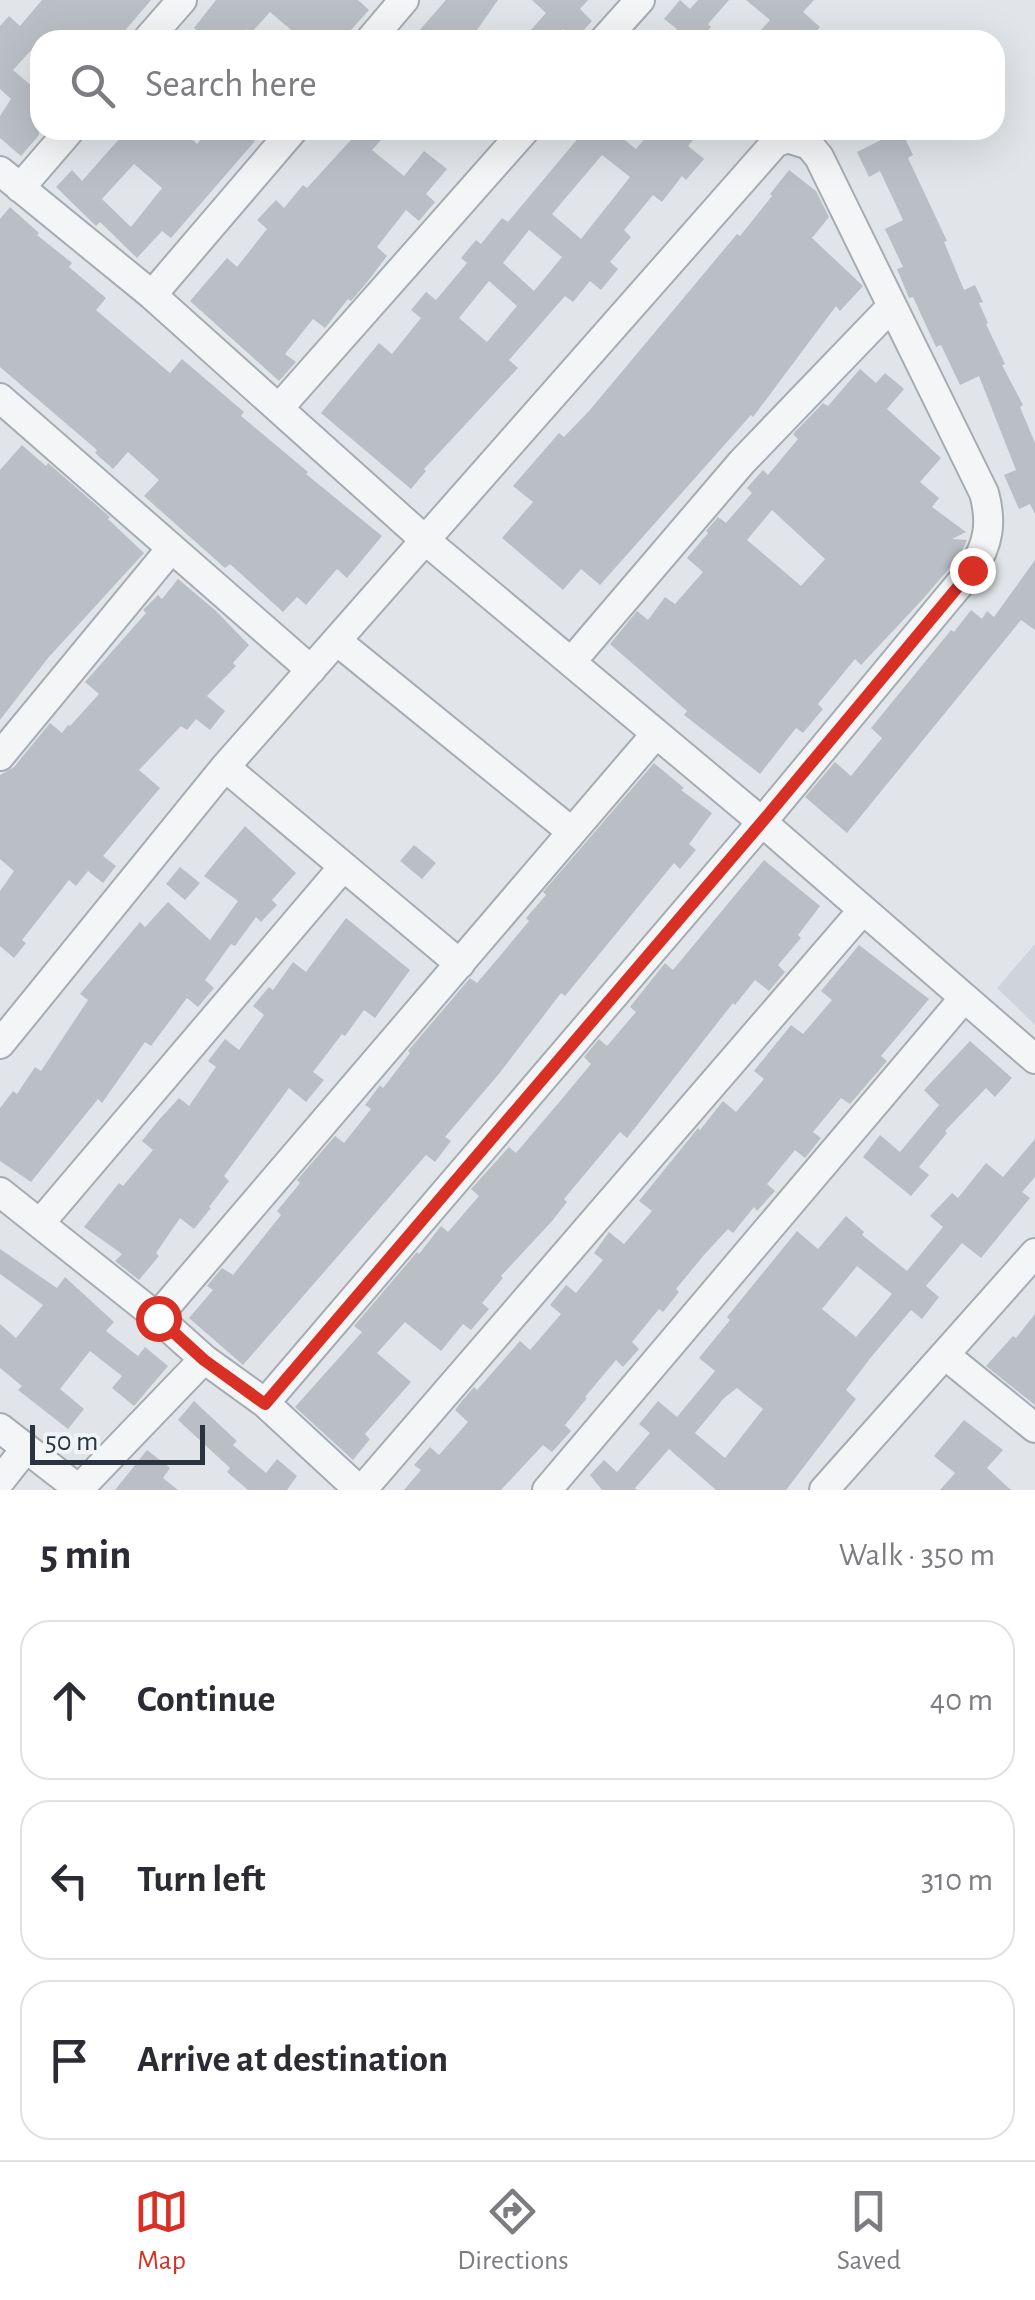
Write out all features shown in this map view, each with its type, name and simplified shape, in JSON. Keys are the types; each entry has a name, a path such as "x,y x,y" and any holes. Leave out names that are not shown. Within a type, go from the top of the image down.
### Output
{"street":[{"path":"156,30 182,0"},
{"path":"378,30 404,0"},
{"path":"613,30 640,0"},
{"path":"58,140 10,180 152,295 425,540 762,822 1035,1058"},
{"path":"152,295 284,140"},
{"path":"279,408 516,140"},
{"path":"0,1044 225,767 782,140"},
{"path":"265,1404 762,822 972,570 987,542 984,493 818,156 810,144 801,140"},
{"path":"572,661 742,462 892,306"},
{"path":"0,398 311,670"},
{"path":"0,756 170,550"},
{"path":"336,641 572,832"},
{"path":"158,1318 655,735"},
{"path":"225,767 460,964"},
{"path":"41,1222 343,866"},
{"path":"0,1192 158,1318 204,1360 265,1404 360,1490 862,911"},
{"path":"547,1490 964,998"},
{"path":"824,1490 1035,1253"},
{"path":"946,1356 1035,1428"},
{"path":"0,1428 79,1490 204,1360"},
{"path":"0,1481 26,1448"}],"shaded area":[{"path":"1035,944 1035,1025 997,988"}],"building":[{"path":"42,0 151,0 126,30 30,30 30,51 13,70 30,84 30,140 35,140 21,156 0,138 0,116 11,99 0,89 0,26 9,16 20,26"},
{"path":"216,0 358,0 369,10 351,30 291,30 270,12 254,30 194,28"},
{"path":"446,0 498,0 477,30 420,30"},
{"path":"532,0 588,0 580,9 592,21 584,30 531,30 546,13"},
{"path":"680,0 690,9 698,0 729,0 708,24 708,30 676,30 664,19"},
{"path":"746,0 814,0 803,12 820,27 761,30 770,20"},
{"path":"118,140 193,140 197,144 201,140 255,141 171,238 162,231 137,258 56,187 72,170 82,181","holes":["134,164 162,188 131,227 102,199"]},
{"path":"351,140 381,140 372,150 404,176 424,151 447,169 426,194 435,202 419,221 406,210 377,247 387,256 351,301 348,299 325,328 313,319 285,354 296,362 279,381 190,301 227,258 237,267 267,229 257,220 276,200 284,208 303,185 307,188"},
{"path":"577,140 625,140 636,149 644,140 693,140 688,146 704,159 686,180 682,176 662,202 653,195 624,230 631,237 610,262 618,269 601,290 590,281 573,302 565,296 509,360 518,368 424,469 411,489 321,413 379,343 392,354 421,318 411,310 426,292 436,300 467,263 461,258 476,240 481,244 502,218 508,222","holes":["602,155 630,177 581,239 552,214","529,230 562,257 534,291 503,263","489,281 517,306 487,342 459,318"]},
{"path":"881,140 906,140 913,155 908,158 947,241 944,242 964,290 975,285 983,302 979,303 986,324 1005,364 1002,365 1023,405 1020,407 1035,443 1035,514 1030,504 1019,509 1004,475 1016,470 979,376 960,385 941,345 936,347 913,297 909,298 897,269 903,267 885,229 903,220 880,171 869,177 857,152"},
{"path":"789,170 816,191 829,217 812,238 863,286 840,311 836,306 753,417 600,585 581,569 563,590 502,538 533,502 513,486 559,433 564,437 589,411 737,234 740,236"},
{"path":"10,207 106,298 96,310 170,373 182,359 244,412 241,416 306,474 382,536 347,578 337,569 306,605 297,597 283,612 230,564 225,568 144,496 159,480 128,452 113,469 95,453 97,450 0,367 0,219"},
{"path":"860,369 876,383 885,373 904,389 887,409 941,458 920,482 939,498 932,507 966,532 952,539 967,540 959,557 923,599 861,665 855,659 818,704 823,709 803,733 796,728 760,774 684,715 687,711 610,644 637,611 648,620 665,597 675,604 703,572 687,558 706,531 718,517 726,523 752,493 747,488 763,470 768,475 798,439 793,434 823,403 828,406","holes":["772,510 825,559 801,586 747,540"]},
{"path":"22,445 110,517 144,553 48,658 0,720 0,470"},
{"path":"1035,560 1035,630 1021,620 847,833 805,797 835,762 851,776 882,738 871,728 951,630 954,632 971,610 982,619 987,611 994,617"},
{"path":"178,579 249,645 233,663 236,666 207,696 225,711 210,730 196,719 187,730 181,726 139,770 160,788 103,856 116,866 103,883 88,871 76,886 69,880 22,940 26,943 14,958 0,946 0,891 14,871 0,859 0,775 14,767 50,723 62,733 70,726 99,694 85,682 146,613 143,610 158,595 162,599"},
{"path":"654,763 712,813 689,844 696,850 680,869 674,863 565,996 561,993 445,1137 451,1141 435,1162 426,1155 243,1365 189,1318 213,1290 207,1286 222,1268 233,1275 281,1215 277,1211 300,1183 297,1180 335,1136 344,1143 371,1109 365,1105 380,1085 383,1088 408,1051 470,978 477,983 500,956 529,921 526,918 546,895 543,892"},
{"path":"245,826 296,873 272,900 277,905 261,922 256,917 235,946 231,944 205,980 214,988 198,1007 187,998 151,1046 145,1042 102,1103 98,1099 31,1182 0,1161 0,1108 13,1091 17,1094 35,1067 41,1071 88,1000 80,994 140,922 145,927 168,902 210,940 238,901 204,876"},
{"path":"414,845 436,863 422,879 400,861"},
{"path":"764,860 820,906 798,935 801,938 778,965 785,972 769,991 755,980 733,1003 627,1138 620,1132 564,1199 567,1202 552,1221 501,1276 482,1303 489,1309 471,1330 463,1324 441,1351 405,1322 377,1353 411,1382 365,1434 370,1439 353,1460 295,1407 362,1332 354,1326 417,1252 441,1226 448,1232 479,1196 471,1189 509,1147 516,1153 591,1064 584,1057 599,1039 607,1046 636,1012 630,1007 665,963 673,970"},
{"path":"180,867 200,883 185,900 166,884"},
{"path":"346,918 410,970 375,1018 364,1010 345,1036 342,1034 313,1072 324,1080 306,1102 289,1088 224,1176 229,1181 211,1208 194,1229 180,1218 156,1253 159,1256 139,1280 115,1261 122,1254 84,1227 119,1183 123,1186 153,1150 142,1141 158,1121 179,1098 189,1106 216,1067 208,1061 225,1039 239,1050 264,1015 253,1006 269,987 273,990 293,962 306,972"},
{"path":"859,945 929,999 881,1056 887,1061 850,1104 841,1098 813,1132 821,1138 805,1158 795,1150 767,1184 775,1191 757,1211 754,1207 733,1233 728,1229 704,1255 663,1312 659,1309 632,1342 639,1349 623,1367 616,1360 585,1397 565,1425 571,1431 552,1452 543,1445 501,1490 404,1490 421,1470 414,1465 430,1447 439,1455 468,1422 455,1410 474,1387 477,1390 520,1341 530,1350 561,1314 550,1305 566,1285 576,1293 603,1260 594,1253 609,1232 624,1244 652,1211 639,1201 698,1128 723,1101 736,1112 764,1079 754,1071 791,1025 803,1034 832,1000 821,991"},
{"path":"970,1041 1012,1078 995,1097 986,1088 945,1131 919,1167 929,1175 911,1196 863,1157 880,1135 900,1152 939,1105 924,1090"},
{"path":"1035,1139 1035,1177 1022,1192 1030,1198 981,1258 962,1243 926,1286 939,1297 922,1319 911,1310 872,1356 846,1390 856,1399 786,1490 716,1490 669,1449 637,1490 602,1490 590,1475 604,1460 617,1472 650,1433 639,1424 658,1401 677,1417 715,1371 699,1358 797,1231 818,1249 846,1216 864,1232 862,1235 907,1271 943,1227 930,1216 952,1193 958,1198 986,1163 1003,1177","holes":["857,1266 892,1294 856,1337 822,1309","737,1388 763,1409 725,1458 695,1433"]},
{"path":"0,1249 57,1288 65,1277 114,1322 106,1331 138,1356 145,1347 168,1366 134,1406 112,1388 122,1376 90,1351 60,1389 84,1409 68,1429 18,1390 22,1386 0,1368 0,1324 16,1338 43,1305 0,1274"},
{"path":"1035,1314 1035,1405 986,1366"},
{"path":"194,1401 237,1441 233,1445 266,1473 277,1459 297,1476 287,1490 248,1490 227,1472 230,1468 178,1420"},
{"path":"964,1420 1003,1450 987,1468 1011,1490 940,1490 955,1473 934,1456"},
{"path":"147,1450 170,1468 163,1478 178,1490 115,1490"}],"route":[{"path":"158,1318 204,1360 265,1404 972,570"}]}
